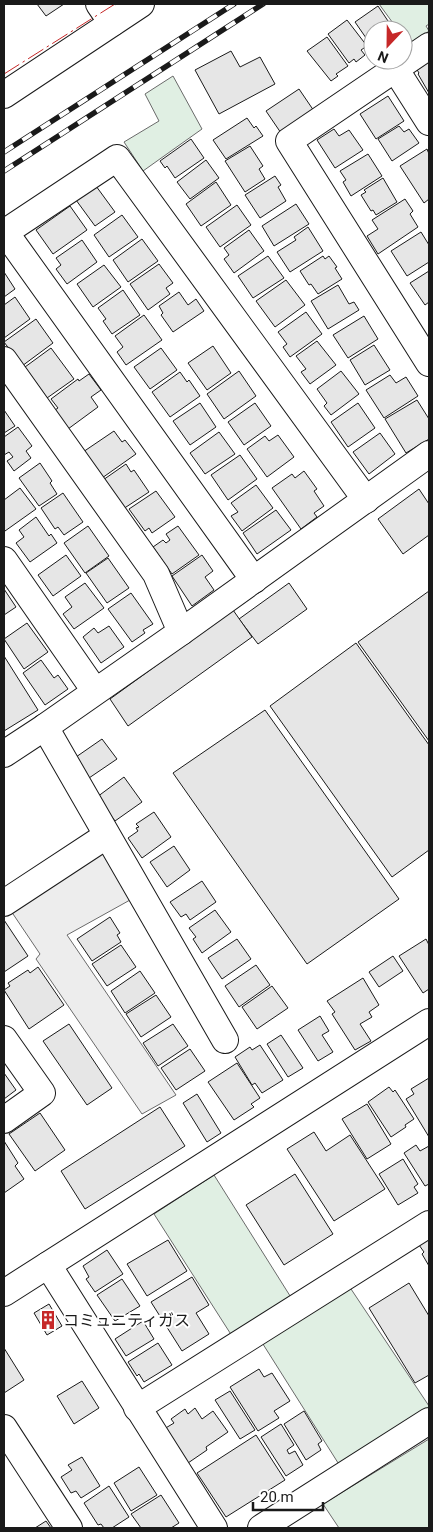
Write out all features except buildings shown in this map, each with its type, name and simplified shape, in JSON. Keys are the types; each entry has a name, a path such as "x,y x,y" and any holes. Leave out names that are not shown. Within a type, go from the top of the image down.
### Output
{"street":[{"path":"4,95 106,14 141,4"},
{"path":"413,58 429,46"},
{"path":"429,122 396,70 289,141 429,363"},
{"path":"254,580 4,232 117,158 366,500"},
{"path":"4,360 156,574 181,632"},
{"path":"4,754 181,632 429,454"},
{"path":"4,560 94,691"},
{"path":"44,727 225,1040"},
{"path":"4,903 106,836"},
{"path":"4,1293 429,1022"},
{"path":"4,1039 42,1093 4,1120"},
{"path":"137,1408 429,1224"},
{"path":"48,1265 214,1528"},
{"path":"261,1528 429,1421"},
{"path":"4,1428 69,1528"}],"green space":[{"path":"379,4 429,4 429,24 426,26 429,31 413,43 413,20 391,20"},
{"path":"173,76 202,129 143,171 124,142 159,121 145,94"},
{"path":"214,1175 292,1299 232,1336 154,1214"},
{"path":"349,1286 429,1406 429,1413 340,1466 261,1341"},
{"path":"429,1439 429,1528 339,1528 323,1504"}],"shaded area":[{"path":"95,851 104,854 130,900 67,935 176,1095 142,1114 36,959 40,954 9,908"}],"railway":[{"path":"4,152 234,4"},
{"path":"4,171 263,4"}],"power":[{"path":"4,74 115,4"}],"place":[{"name":"コミュニティガス","path":"48,1320"}]}
